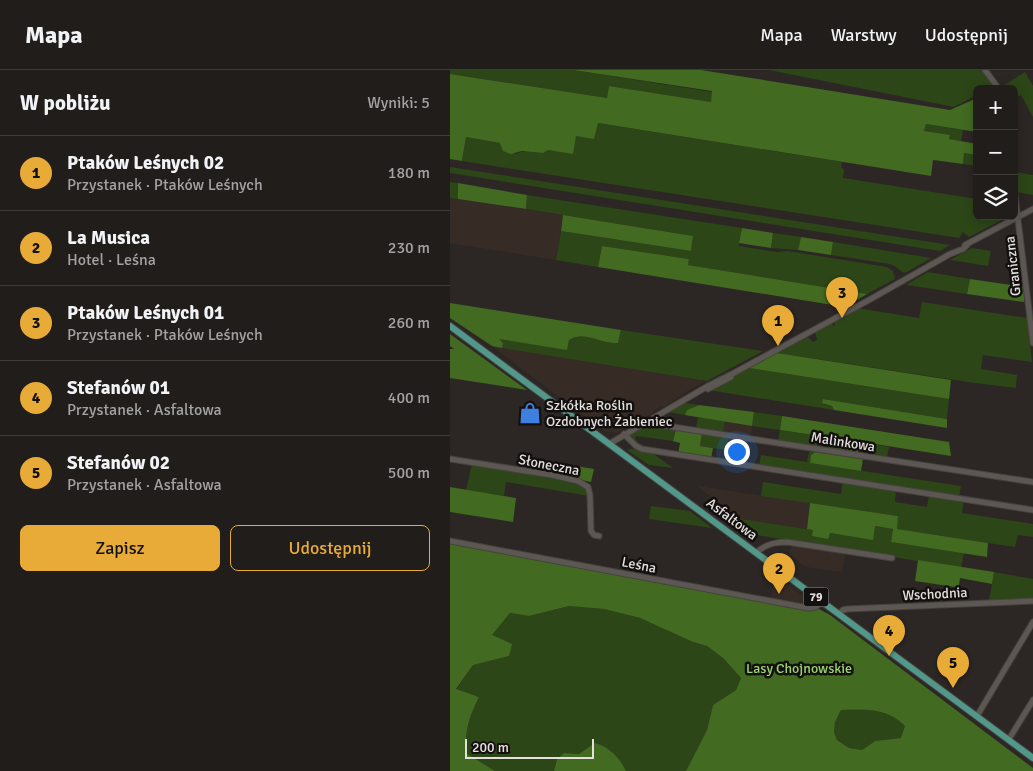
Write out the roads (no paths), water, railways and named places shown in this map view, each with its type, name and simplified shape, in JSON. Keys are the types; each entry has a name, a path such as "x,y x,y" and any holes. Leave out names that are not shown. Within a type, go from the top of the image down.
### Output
{"main road":[{"name":"Asfaltowa","path":"450,326 1033,757"}],"street":[{"path":"984,70 996,85"},
{"path":"1018,217 1033,209"},
{"name":"Graniczna","path":"1018,217 1033,343"},
{"path":"609,444 705,388 716,386 727,380 732,374 950,254 963,249 1013,220"},
{"name":"Malinkowa","path":"650,420 660,425 1033,482"},
{"path":"624,434 636,446 642,449 1033,510"},
{"name":"Słoneczna","path":"450,459 552,475 585,484 589,489 590,495 591,532 594,535 600,536"},
{"name":"Leśna","path":"450,541 808,608 816,607 822,601"},
{"path":"756,553 761,548 772,543 794,542 892,558"},
{"name":"Wschodnia","path":"839,614 847,609 1033,600"},
{"path":"977,716 1033,622"},
{"path":"1009,739 1033,700"}],"place":[{"name":"Ptaków Leśnych 01","path":"842,318"},
{"name":"Ptaków Leśnych 02","path":"778,346"},
{"name":"Szkółka Roślin Ozdobnych Żabieniec","path":"530,413"},
{"name":"La Musica","path":"779,594"},
{"name":"Stefanów 01","path":"889,656"},
{"name":"Stefanów 02","path":"953,688"}],"park label":[{"name":"Lasy Chojnowskie","path":"799,668"}]}
